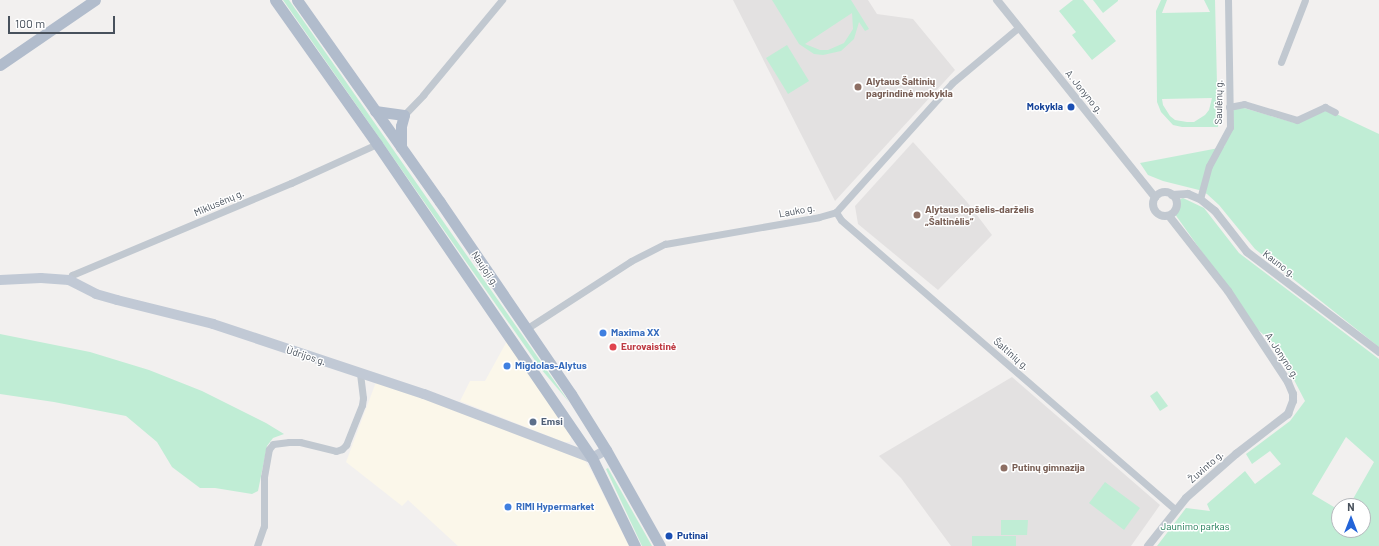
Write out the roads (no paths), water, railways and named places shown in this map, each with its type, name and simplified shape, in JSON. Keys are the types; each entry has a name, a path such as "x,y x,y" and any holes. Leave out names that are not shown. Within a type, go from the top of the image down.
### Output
{"main road":[{"path":"0,64 95,0"},
{"name":"Naujoji g.","path":"275,0 377,144 592,458 635,546"},
{"name":"Naujoji g.","path":"297,0 402,148 571,394 606,450 660,546"},
{"path":"375,111 404,115 401,126 402,148"},
{"name":"Ūdrijos g.","path":"0,280 41,278 69,280 96,294 213,324 440,399 592,458"},
{"path":"592,458 606,450"}],"street":[{"path":"404,115 423,95 502,0"},
{"name":"A. Jonyno g.","path":"997,0 1155,197"},
{"name":"Saulėnų g.","path":"1200,199 1209,166 1230,127 1228,0"},
{"path":"1281,62 1305,0"},
{"path":"836,212 952,83 1019,27"},
{"path":"1229,107 1244,104 1297,120 1325,107 1335,112"},
{"name":"Miklusėnų g.","path":"69,280 72,275 291,183 377,144"},
{"path":"1162,193 1172,195 1177,204 1175,211 1169,216 1161,216 1155,211 1153,204 1155,197 1162,193"},
{"name":"Kauno g.","path":"1172,195 1188,194 1200,199 1215,211 1247,252 1379,352"},
{"name":"Lauko g.","path":"526,329 631,261 665,244 819,217 836,212"},
{"name":"Šaltinių g.","path":"836,212 841,220 1175,509"},
{"name":"A. Jonyno g.","path":"1169,216 1228,291 1288,382 1293,394 1293,402 1288,414"},
{"path":"257,546 264,526 264,477 269,449 273,444 289,442 300,442 336,451 346,446 362,405 363,398 360,373"},
{"name":"Žuvinto g.","path":"1148,546 1175,509 1200,484 1288,414"}],"place":[{"name":"Alytaus Šaltinių pagrindinė mokykla","path":"858,87"},
{"name":"Mokykla","path":"1071,107"},
{"name":"Alytaus lopšelis-darželis „Šaltinėlis“","path":"917,215"},
{"name":"Maxima XX","path":"603,333"},
{"name":"Eurovaistinė","path":"613,347"},
{"name":"Migdolas-Alytus","path":"507,366"},
{"name":"Emsi","path":"533,422"},
{"name":"Putinų gimnazija","path":"1004,468"},
{"name":"RIMI Hypermarket","path":"508,507"},
{"name":"Putinai","path":"669,536"}],"park label":[{"name":"Jaunimo parkas","path":"1195,527"}]}
